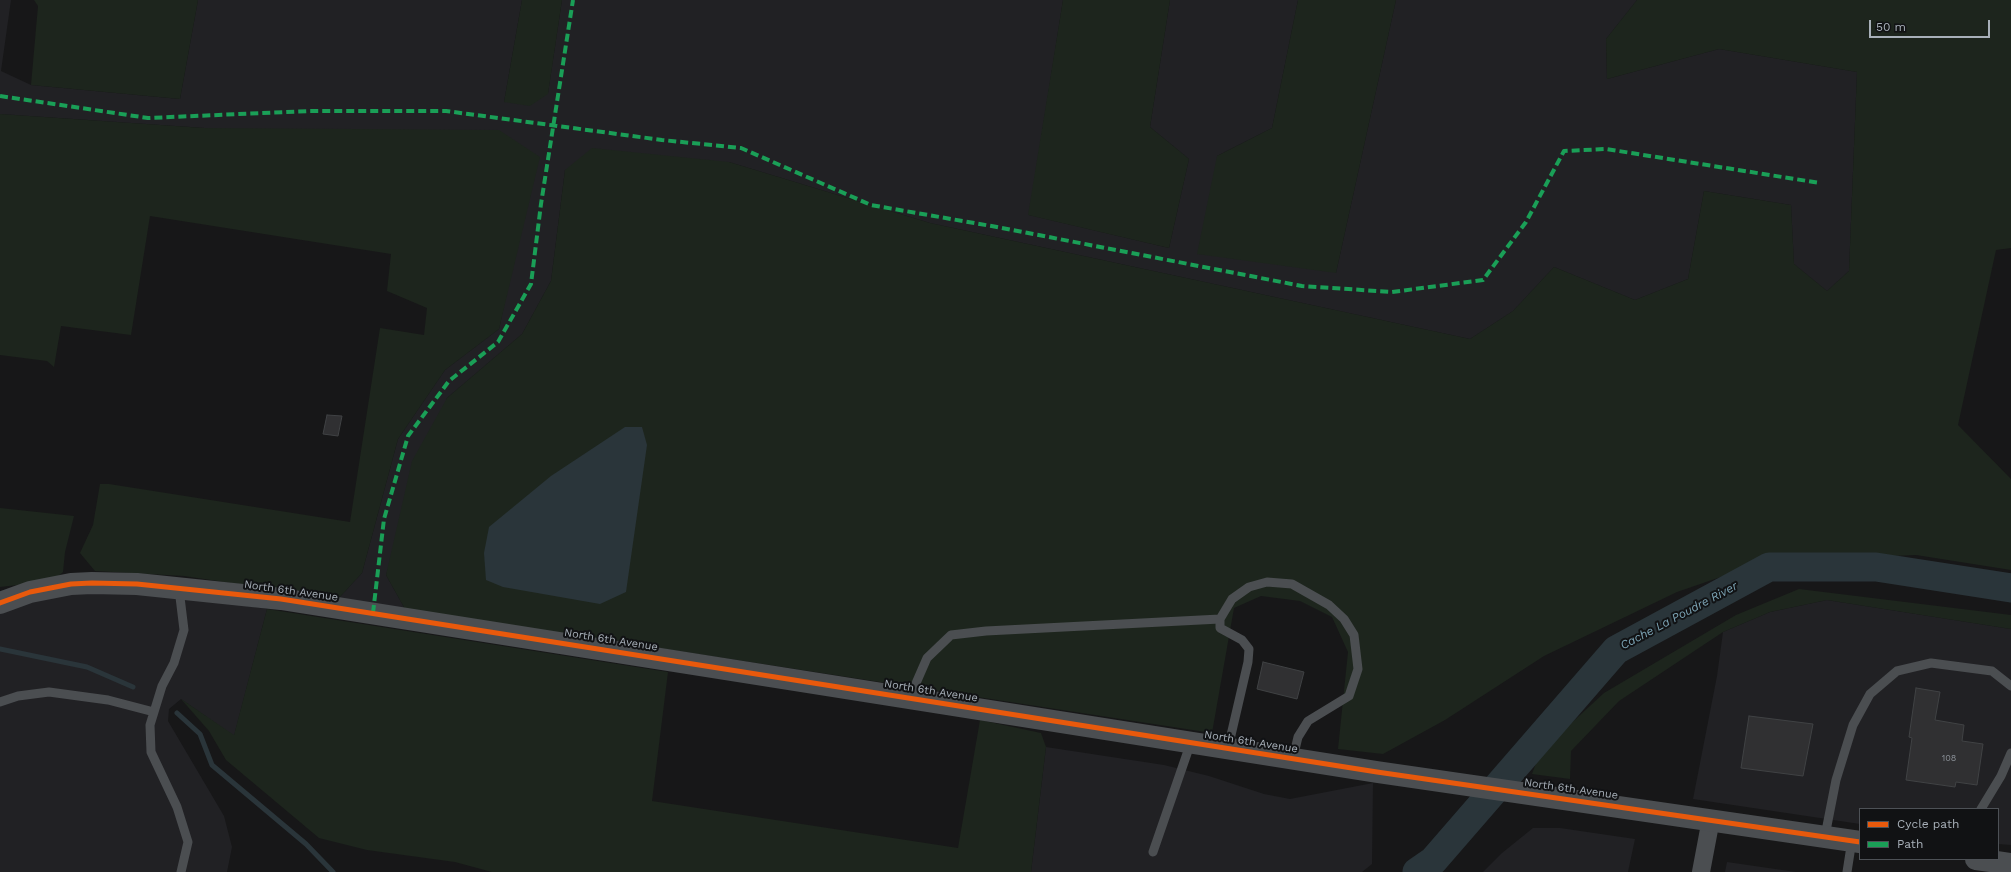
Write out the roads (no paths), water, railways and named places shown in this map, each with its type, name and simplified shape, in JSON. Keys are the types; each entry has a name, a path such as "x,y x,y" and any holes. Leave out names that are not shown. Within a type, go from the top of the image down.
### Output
{"street":[{"name":"North 6th Avenue","path":"0,603 30,592 71,584 92,583 136,584 281,599 910,697 1377,772 1856,841"},
{"path":"1701,872 1711,819"},
{"path":"1983,860 2011,864"}],"lane":[{"path":"1228,748 1248,662 1249,649 1242,640 1220,628 1220,619 1232,599 1249,587 1267,582 1292,584 1329,605 1344,619 1354,635 1358,669 1349,696 1308,721 1298,737 1293,758"},
{"path":"179,588 184,630 174,663 162,686 150,725 151,752 177,807 188,842 182,872"},
{"path":"910,697 927,658 952,635 986,631 1220,619"},
{"path":"1825,836 1836,780 1853,725 1870,694 1897,671 1931,662 1992,671 2011,686"},
{"path":"0,702 18,696 49,692 108,700 154,712"},
{"path":"1153,852 1191,742"},
{"path":"1982,808 2001,776 2011,753"},
{"path":"1847,872 1856,841"}],"waterway":[{"name":"Cache La Poudre River","path":"1417,872 1433,861 1616,650 1769,567 1876,567 2011,588"},
{"path":"0,649 87,667 133,687"},
{"path":"177,713 200,734 212,765 306,844 333,872"}]}
